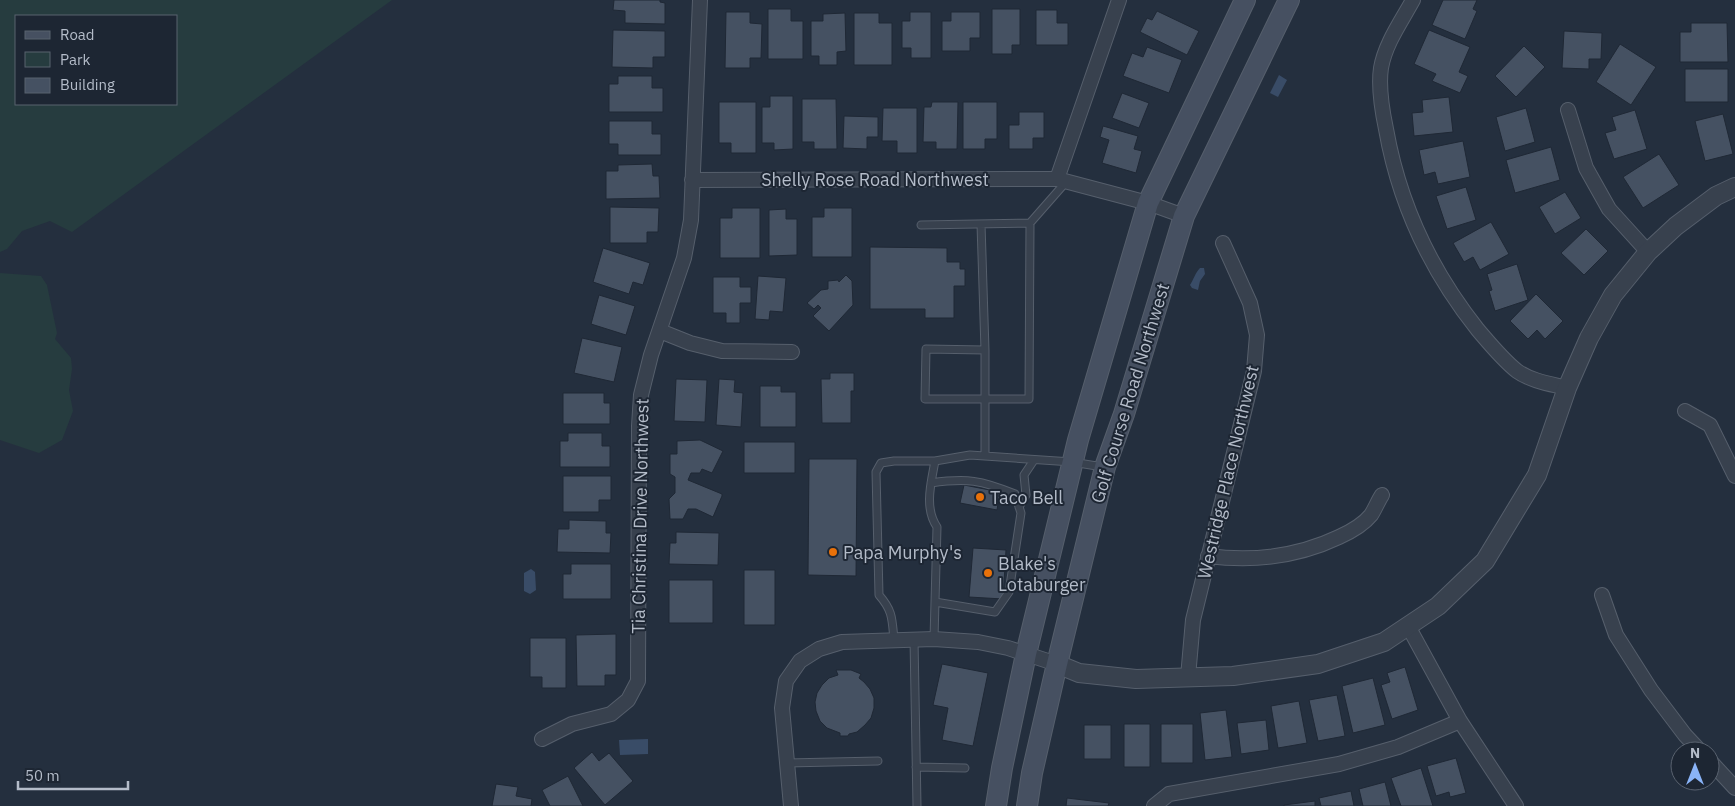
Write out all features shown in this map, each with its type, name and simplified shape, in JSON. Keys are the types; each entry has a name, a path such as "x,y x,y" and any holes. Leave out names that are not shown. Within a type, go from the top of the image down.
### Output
{"main road":[{"name":"Golf Course Road Northwest","path":"996,806 1026,654 1072,462 1148,203 1245,0"},
{"name":"Golf Course Road Northwest","path":"1027,806 1032,773 1057,664 1105,467 1124,414 1184,216 1289,0"}],"street":[{"name":"Tia Christina Drive Northwest","path":"542,739 572,724 611,714 628,700 638,681 639,426 641,395 651,355 684,258 691,220 700,0"},
{"path":"1119,0 1062,180 1148,203 1184,216"},
{"path":"1413,0 1388,46 1381,69 1383,114 1391,160 1405,204 1432,261 1458,305 1489,344 1518,371 1538,381 1567,388"},
{"path":"1568,110 1586,168 1609,209 1648,252"},
{"name":"Shelly Rose Road Northwest","path":"692,180 1062,180"},
{"path":"791,806 782,708 786,681 800,660 819,649 842,642 934,639 978,642 1008,648 1079,672 1136,679 1233,676 1318,664 1384,642 1438,606 1485,561 1537,475 1567,388 1589,338 1613,294 1648,252 1676,226 1716,196 1735,187"},
{"name":"Westridge Place Northwest","path":"1188,677 1193,620 1254,371 1257,336 1250,303 1223,242"},
{"path":"660,331 690,343 722,351 792,352"},
{"path":"1685,411 1710,425 1735,476"},
{"path":"1208,556 1248,559 1285,555 1316,548 1352,531 1371,515 1382,494"},
{"path":"1602,595 1616,635 1651,690 1691,741"},
{"path":"1408,626 1460,721 1516,806"},
{"path":"1156,804 1169,794 1178,792 1339,764 1398,746 1460,721"},
{"path":"1720,772 1735,788"}],"lane":[{"path":"985,350 926,349 925,399 1029,399 1030,223 1062,180"},
{"path":"921,225 1030,223"},
{"path":"981,224 985,350 985,456"},
{"path":"894,640 892,616 889,606 879,595 876,472 881,463 936,461 970,455 1072,462 1105,467"},
{"path":"1019,507 1026,495 1024,475 1034,460"},
{"path":"934,639 938,527 932,519 929,490 936,461"},
{"path":"931,483 956,479 988,483 1015,494 1021,513 1009,592 995,612 935,602"},
{"path":"914,639 917,806"},
{"path":"787,763 878,760"},
{"path":"916,767 965,768"}],"green space":[{"path":"0,0 392,0 72,232 50,221 22,231 7,249 0,252"},
{"path":"0,273 41,276 47,285 57,333 55,339 71,358 72,369 69,390 73,411 62,440 39,453 0,440"}],"water":[{"path":"1279,75 1287,80 1278,97 1270,93"},
{"path":"1200,268 1204,268 1205,274 1200,281 1198,290 1190,285"},
{"path":"531,569 535,572 536,590 530,594 524,591 524,573"},
{"path":"648,739 648,754 620,755 619,740"}],"building":[{"path":"614,0 660,0 660,2 665,3 665,24 625,23 625,11 613,10"},
{"path":"1443,0 1477,0 1473,9 1477,11 1465,39 1432,25"},
{"path":"768,9 791,9 791,21 803,21 803,59 768,59"},
{"path":"992,9 1020,9 1020,45 1012,45 1012,54 992,54"},
{"path":"1036,10 1057,10 1057,23 1068,23 1068,45 1036,45"},
{"path":"1157,11 1199,31 1187,55 1140,32 1147,18 1152,20"},
{"path":"726,12 750,12 750,23 762,24 761,58 750,58 750,68 725,68"},
{"path":"910,12 931,12 931,58 911,58 911,48 902,48 902,21 910,21"},
{"path":"951,12 980,12 980,38 970,38 970,51 942,51 942,21 951,21"},
{"path":"845,13 846,51 837,52 837,65 819,65 819,56 811,56 811,21 823,21 823,14"},
{"path":"854,13 879,13 879,23 892,23 892,65 854,65"},
{"path":"1691,23 1727,23 1728,62 1680,62 1680,32 1691,32"},
{"path":"613,30 665,31 665,57 653,57 653,68 612,67"},
{"path":"1429,30 1470,47 1459,72 1468,76 1460,93 1432,81 1436,74 1414,64"},
{"path":"1564,31 1602,33 1601,59 1589,59 1589,69 1562,68"},
{"path":"1620,44 1656,67 1631,105 1596,82"},
{"path":"1524,46 1545,67 1516,97 1495,76"},
{"path":"1147,47 1182,60 1169,93 1123,76 1132,53 1143,57"},
{"path":"1685,69 1728,69 1728,102 1685,102"},
{"path":"618,76 652,76 652,88 663,88 663,112 609,112 609,84 618,84"},
{"path":"1122,93 1149,103 1139,128 1112,118"},
{"path":"770,96 793,96 793,149 774,150 774,143 762,143 762,107 770,107"},
{"path":"1449,97 1453,132 1414,136 1412,113 1423,112 1422,100"},
{"path":"802,99 836,99 837,149 814,149 814,142 802,142"},
{"path":"719,102 756,102 756,153 731,153 731,143 719,143"},
{"path":"932,102 958,102 957,149 936,149 936,142 923,142 924,107 931,107"},
{"path":"963,102 997,102 997,139 985,139 985,149 963,149"},
{"path":"883,108 917,108 917,153 897,153 897,141 882,141"},
{"path":"1526,108 1535,142 1505,151 1496,117"},
{"path":"1635,110 1647,149 1614,159 1605,133 1616,130 1612,117"},
{"path":"1019,112 1044,112 1044,138 1033,138 1033,149 1009,149 1009,125 1019,125"},
{"path":"1723,114 1733,154 1705,161 1695,121"},
{"path":"844,116 878,117 878,137 867,137 867,149 843,148"},
{"path":"609,121 652,121 652,134 661,134 661,155 618,155 618,144 609,144"},
{"path":"1103,126 1138,136 1134,149 1142,151 1136,173 1102,163 1109,140 1100,137"},
{"path":"1463,141 1470,177 1438,184 1435,172 1424,175 1419,150"},
{"path":"1551,147 1560,180 1515,193 1506,160"},
{"path":"1659,154 1679,185 1643,208 1623,177"},
{"path":"652,164 653,176 659,176 660,198 606,199 606,171 618,171 618,165"},
{"path":"1466,187 1476,220 1447,229 1436,196"},
{"path":"1565,192 1581,218 1555,234 1539,207"},
{"path":"610,207 659,208 658,232 647,232 647,243 610,243"},
{"path":"732,208 760,208 760,258 720,258 720,218 732,218"},
{"path":"824,208 852,208 852,257 812,257 812,217 824,217"},
{"path":"786,209 786,219 797,219 797,255 769,256 769,210"},
{"path":"1491,222 1509,254 1480,270 1473,257 1464,262 1453,243"},
{"path":"1586,229 1608,251 1584,275 1561,253"},
{"path":"870,247 947,248 947,262 960,262 960,269 965,269 965,286 954,286 954,318 925,318 925,309 870,309"},
{"path":"603,248 650,263 643,285 633,282 629,294 593,282"},
{"path":"1517,264 1528,300 1495,311 1489,291 1492,290 1487,274"},
{"path":"846,275 852,281 853,305 829,331 813,316 821,308 818,305 814,309 807,303 821,290 828,289 828,281 838,280 839,282"},
{"path":"758,276 786,278 783,312 770,311 769,320 755,319"},
{"path":"713,277 740,277 740,287 751,287 751,303 740,303 740,323 726,323 726,313 713,313"},
{"path":"1536,294 1563,321 1545,339 1537,330 1528,339 1510,321"},
{"path":"599,295 635,306 626,335 591,324"},
{"path":"582,338 622,347 614,382 574,373"},
{"path":"830,373 854,373 854,391 851,391 851,423 822,423 821,379 830,379"},
{"path":"676,379 707,380 705,422 674,421"},
{"path":"719,379 735,380 734,392 743,393 741,427 716,425"},
{"path":"760,386 781,386 781,392 796,392 796,427 760,427"},
{"path":"563,393 604,393 604,403 610,403 610,424 563,424"},
{"path":"568,433 602,433 602,446 610,446 610,467 560,467 560,441 568,441"},
{"path":"700,440 723,451 712,473 702,469 700,473 691,473 688,480 722,494 722,496 713,517 696,509 688,509 683,519 670,519 669,499 675,493 675,477 670,474 670,454 677,454 677,441"},
{"path":"744,442 795,442 795,473 744,473"},
{"path":"809,459 857,459 856,576 808,575"},
{"path":"563,476 611,476 611,500 599,500 599,512 563,512"},
{"name":"Taco Bell","path":"964,485 1000,492 997,510 960,503"},
{"path":"569,520 606,521 606,533 611,533 610,553 557,552 558,529 569,529"},
{"path":"676,532 719,533 718,565 669,564 670,543 676,543"},
{"name":"Blake's Lotaburger","path":"973,548 1006,550 1003,599 969,597"},
{"path":"571,564 611,564 611,599 563,599 563,574 571,574"},
{"path":"744,570 775,570 775,625 744,625"},
{"path":"669,580 713,580 713,623 669,623"},
{"path":"616,634 616,675 605,675 605,686 577,686 576,635"},
{"path":"530,638 566,638 566,688 542,688 542,677 530,677"},
{"path":"942,664 988,673 973,746 942,740 948,708 933,705"},
{"path":"1405,667 1418,710 1392,719 1381,685 1390,682 1387,673"},
{"path":"836,670 851,670 861,674 859,678 870,689 874,698 871,718 857,732 848,736 840,736 840,733 827,728 820,721 816,711 817,693 829,678 838,675"},
{"path":"1373,678 1385,725 1353,733 1342,686"},
{"path":"1337,695 1345,736 1318,741 1309,700"},
{"path":"1299,701 1307,743 1278,748 1271,706"},
{"path":"1226,710 1232,757 1205,760 1200,713"},
{"path":"1266,720 1269,750 1241,754 1237,723"},
{"path":"1124,724 1150,724 1150,767 1124,767"},
{"path":"1161,724 1193,724 1193,763 1161,763"},
{"path":"1084,725 1111,725 1111,759 1084,759"},
{"path":"592,752 599,761 609,753 633,781 605,805 574,768"},
{"path":"1456,758 1466,793 1450,797 1449,792 1436,796 1427,766"},
{"path":"1421,768 1433,806 1401,806 1391,778"},
{"path":"568,776 583,806 550,806 542,790"},
{"path":"1385,782 1391,806 1363,806 1359,789"},
{"path":"496,784 518,787 516,796 532,799 531,806 492,806"},
{"path":"1351,791 1354,806 1321,806 1319,798"},
{"path":"1067,798 1109,803 1108,806 1066,806"},
{"path":"1315,801 1315,806 1284,806 1284,805"}],"place":[{"name":"Taco Bell","path":"980,497"},
{"name":"Papa Murphy's","path":"833,552"},
{"name":"Blake's Lotaburger","path":"988,573"}]}
